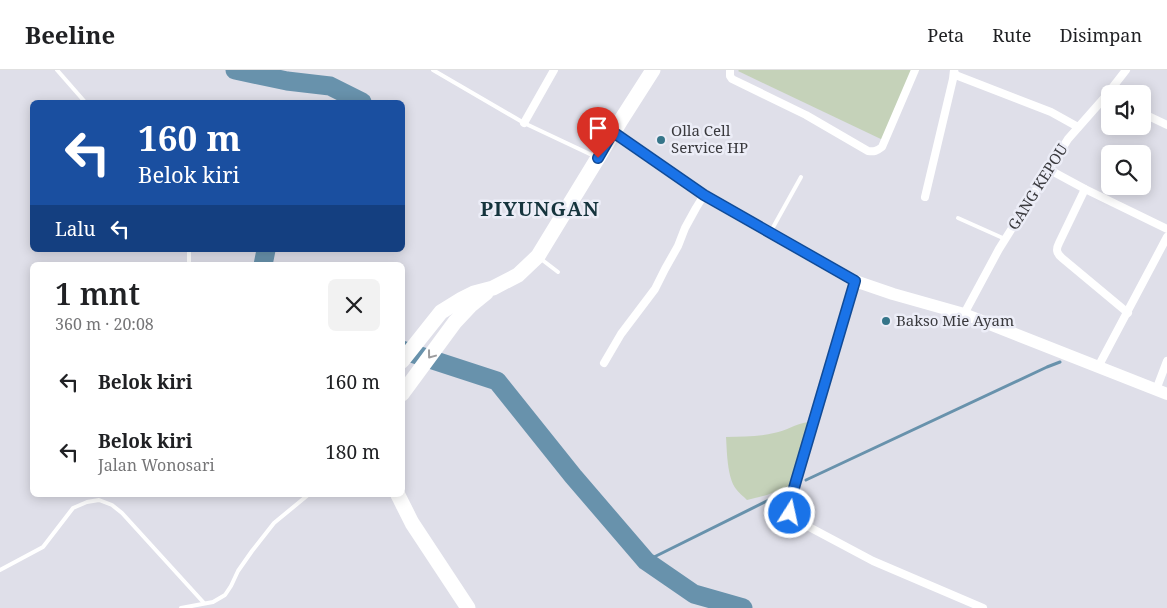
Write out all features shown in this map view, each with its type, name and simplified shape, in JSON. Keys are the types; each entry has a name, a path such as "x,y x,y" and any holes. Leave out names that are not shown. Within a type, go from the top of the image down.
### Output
{"highway":[{"path":"405,356 441,312 474,293 493,288 518,276 538,256 653,70"},
{"path":"405,390 455,322 470,306 493,288"},
{"path":"399,497 412,524 468,608"}],"main road":[{"path":"613,132 704,195 855,281 964,314 1162,392"}],"street":[{"path":"524,123 554,70"},
{"path":"730,70 732,79 806,115 868,151 873,152 878,151 882,147 915,70"},
{"path":"954,70 958,76 1052,112 1078,127"},
{"path":"925,197 954,70"},
{"name":"GANG KEPOU","path":"1116,85 1126,70"},
{"name":"GANG KEPOU","path":"964,314 1005,239 1048,169 1068,139 1101,105"},
{"path":"1151,118 1167,125"},
{"path":"1048,169 1167,229"},
{"path":"1085,189 1059,242 1058,254 1128,313"},
{"path":"604,363 621,334 655,290 678,246 685,228 704,195"},
{"path":"1098,367 1167,237"},
{"path":"855,281 796,481 789,506 790,513 796,520 873,560 983,608"},
{"path":"1162,392 1167,361"}],"lane":[{"path":"57,70 83,100"},
{"path":"433,70 524,123 598,158"},
{"path":"770,233 801,177"},
{"path":"958,218 1005,239"},
{"path":"538,256 558,272"},
{"path":"181,608 213,602 225,595 238,571 274,523 306,497"},
{"path":"0,570 43,547 73,508 87,502 99,500 112,505 122,513 204,603"}],"green space":[{"path":"739,70 919,70 885,141"},
{"path":"808,422 791,485 767,495 747,500 736,489 731,478 726,437 768,434"}],"waterway":[{"path":"235,70 287,81 330,86 358,100"},
{"path":"264,262 266,252"},
{"path":"405,351 497,381 573,476 646,561 694,594 743,608"},
{"path":"806,480 1060,362"},
{"path":"646,561 781,494"}],"place":[{"name":"Olla Cell Service HP","path":"661,140"},
{"name":"Bakso Mie Ayam","path":"886,321"}],"district":[{"name":"PIYUNGAN","path":"540,209"}],"route":[{"path":"598,158 613,132 704,195 855,281 796,481 789,506 790,513"}]}
